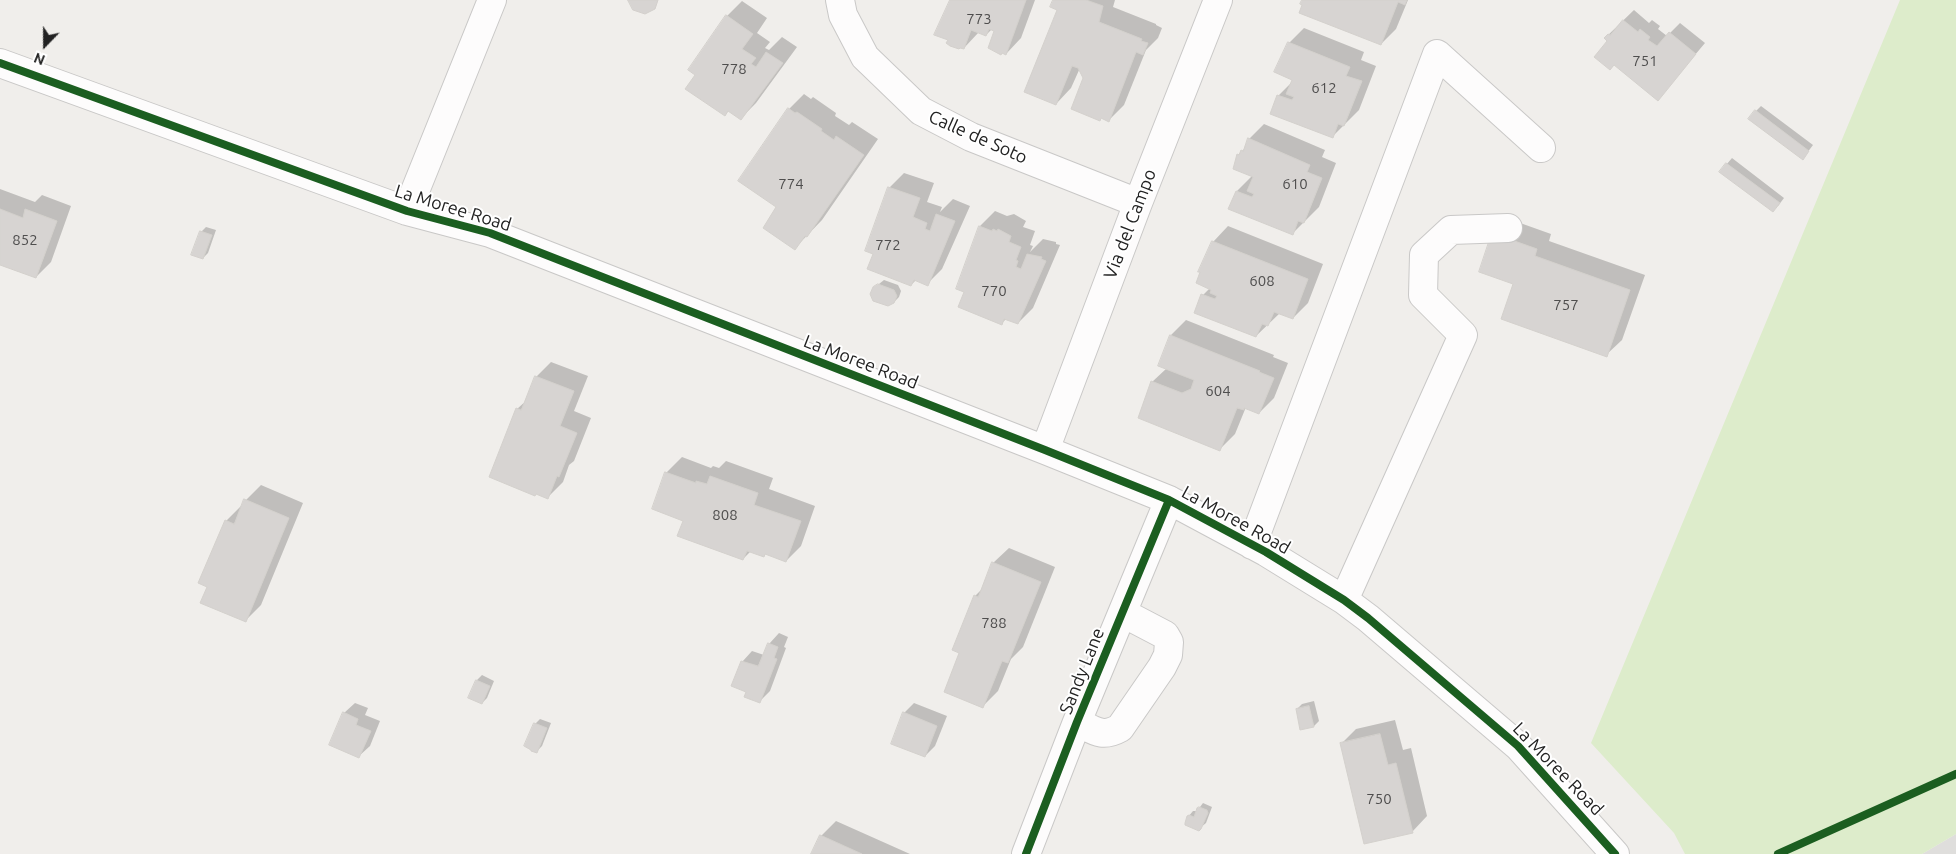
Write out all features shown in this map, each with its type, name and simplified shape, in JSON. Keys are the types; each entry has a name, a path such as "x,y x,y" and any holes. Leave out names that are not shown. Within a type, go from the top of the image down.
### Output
{"street":[{"path":"407,211 492,0"},
{"name":"Calle de Soto","path":"840,0 843,15 865,57 921,111 971,137 1138,203"},
{"name":"Via del Campo","path":"1045,450 1138,203 1218,0"},
{"path":"1252,545 1437,54 1540,148"},
{"name":"La Moree Road","path":"0,63 407,211 490,234 1169,500 1252,545 1344,600 1368,618 1518,746 1615,854"},
{"path":"1344,600 1463,335 1423,295 1424,255 1451,230 1508,228"},
{"name":"Sandy Lane","path":"1026,854 1077,722 1169,500"},
{"path":"1077,722 1103,734 1120,728 1162,667 1168,655 1169,642 1164,635 1122,613"}],"shaded area":[{"path":"1956,834 1956,854 1922,854"}],"green space":[{"path":"1900,0 1956,0 1956,834 1922,854 1685,854 1674,833 1591,743"}],"building":[{"path":"628,0 658,0 655,9 645,14 633,10"},
{"path":"950,0 1026,0 1006,55 1002,53 1001,55 988,48 994,31 989,29 986,36 971,30 964,49 950,46 946,43 948,40 934,35"},
{"path":"1053,0 1086,0 1103,6 1099,22 1148,43 1143,55 1136,52 1109,122 1101,118 1100,121 1071,109 1083,78 1078,68 1072,66 1056,105 1024,92 1057,10 1050,7"},
{"path":"1302,0 1407,0 1405,5 1398,2 1381,45 1299,13"},
{"path":"726,15 753,34 742,49 756,58 751,64 756,67 766,52 783,63 741,120 728,111 725,116 685,89 695,75 688,70"},
{"path":"1623,20 1638,32 1640,29 1650,37 1648,40 1657,46 1669,32 1696,54 1658,101 1614,65 1610,70 1594,57 1607,41 1604,38 1608,34 1610,35"},
{"path":"1288,42 1350,67 1346,76 1362,81 1344,126 1338,124 1333,138 1270,114 1277,95 1292,100 1294,97 1286,94 1292,80 1274,72"},
{"path":"788,108 822,129 821,131 834,140 836,136 864,155 807,237 805,236 795,250 763,228 776,207 738,181"},
{"path":"1755,110 1809,151 1803,160 1748,119"},
{"path":"1248,138 1310,165 1307,172 1322,178 1304,223 1298,221 1293,235 1228,209 1236,191 1252,197 1254,194 1247,191 1253,177 1233,169 1237,154 1239,155 1241,150 1243,151"},
{"path":"1726,163 1780,203 1773,212 1719,172"},
{"path":"888,187 920,198 913,217 927,223 925,229 930,231 936,214 955,221 928,286 914,280 911,286 867,269 873,254 865,251"},
{"path":"0,209 23,218 25,209 57,221 36,278 0,265"},
{"path":"979,226 992,231 993,229 997,231 998,229 1011,236 1009,242 1021,247 1016,260 1018,261 1016,267 1021,269 1027,254 1042,257 1041,259 1046,261 1018,324 1004,319 1002,325 958,307 964,292 956,289"},
{"path":"200,231 212,235 203,259 191,255"},
{"path":"1492,233 1537,249 1535,256 1630,290 1607,357 1501,319 1513,284 1479,272"},
{"path":"1212,241 1308,279 1293,319 1274,312 1268,326 1262,324 1256,337 1194,313 1201,294 1215,299 1217,296 1210,293 1211,290 1196,283 1200,272 1198,272"},
{"path":"878,284 894,290 897,296 894,303 888,306 873,301 870,294 873,287"},
{"path":"1170,335 1274,378 1259,414 1244,408 1244,410 1237,408 1220,451 1138,418 1151,381 1182,393 1191,389 1194,380 1158,366"},
{"path":"535,376 574,391 560,426 577,433 548,499 536,494 535,496 489,477 516,408 521,410"},
{"path":"665,472 696,483 696,481 707,484 710,476 758,493 754,505 801,521 786,562 765,554 764,557 747,551 743,560 677,536 683,521 652,509"},
{"path":"244,499 289,518 246,622 200,603 207,587 198,583 225,520 234,524"},
{"path":"992,562 1041,582 1008,663 1002,661 983,708 944,692 959,653 952,650 974,595 978,597"},
{"path":"768,643 778,647 774,658 777,659 760,703 744,697 746,692 731,686 741,661 758,666"},
{"path":"476,680 490,686 482,704 468,698"},
{"path":"1309,706 1314,727 1300,730 1296,709"},
{"path":"343,712 358,719 356,725 371,731 359,758 329,745"},
{"path":"903,712 937,726 925,757 891,744"},
{"path":"534,723 547,728 537,753 524,746"},
{"path":"1380,734 1388,765 1396,763 1413,833 1364,844 1340,743"},
{"path":"1199,807 1207,810 1208,813 1199,831 1185,825 1185,823 1187,816 1194,817"},
{"path":"820,835 862,854 811,854"}],"cycle path":[{"path":"0,63 407,211 490,233 1169,500 1266,552 1344,600 1368,618 1518,746 1615,854"},
{"path":"1026,854 1077,722 1169,500"},
{"path":"1778,854 1956,774"}]}
